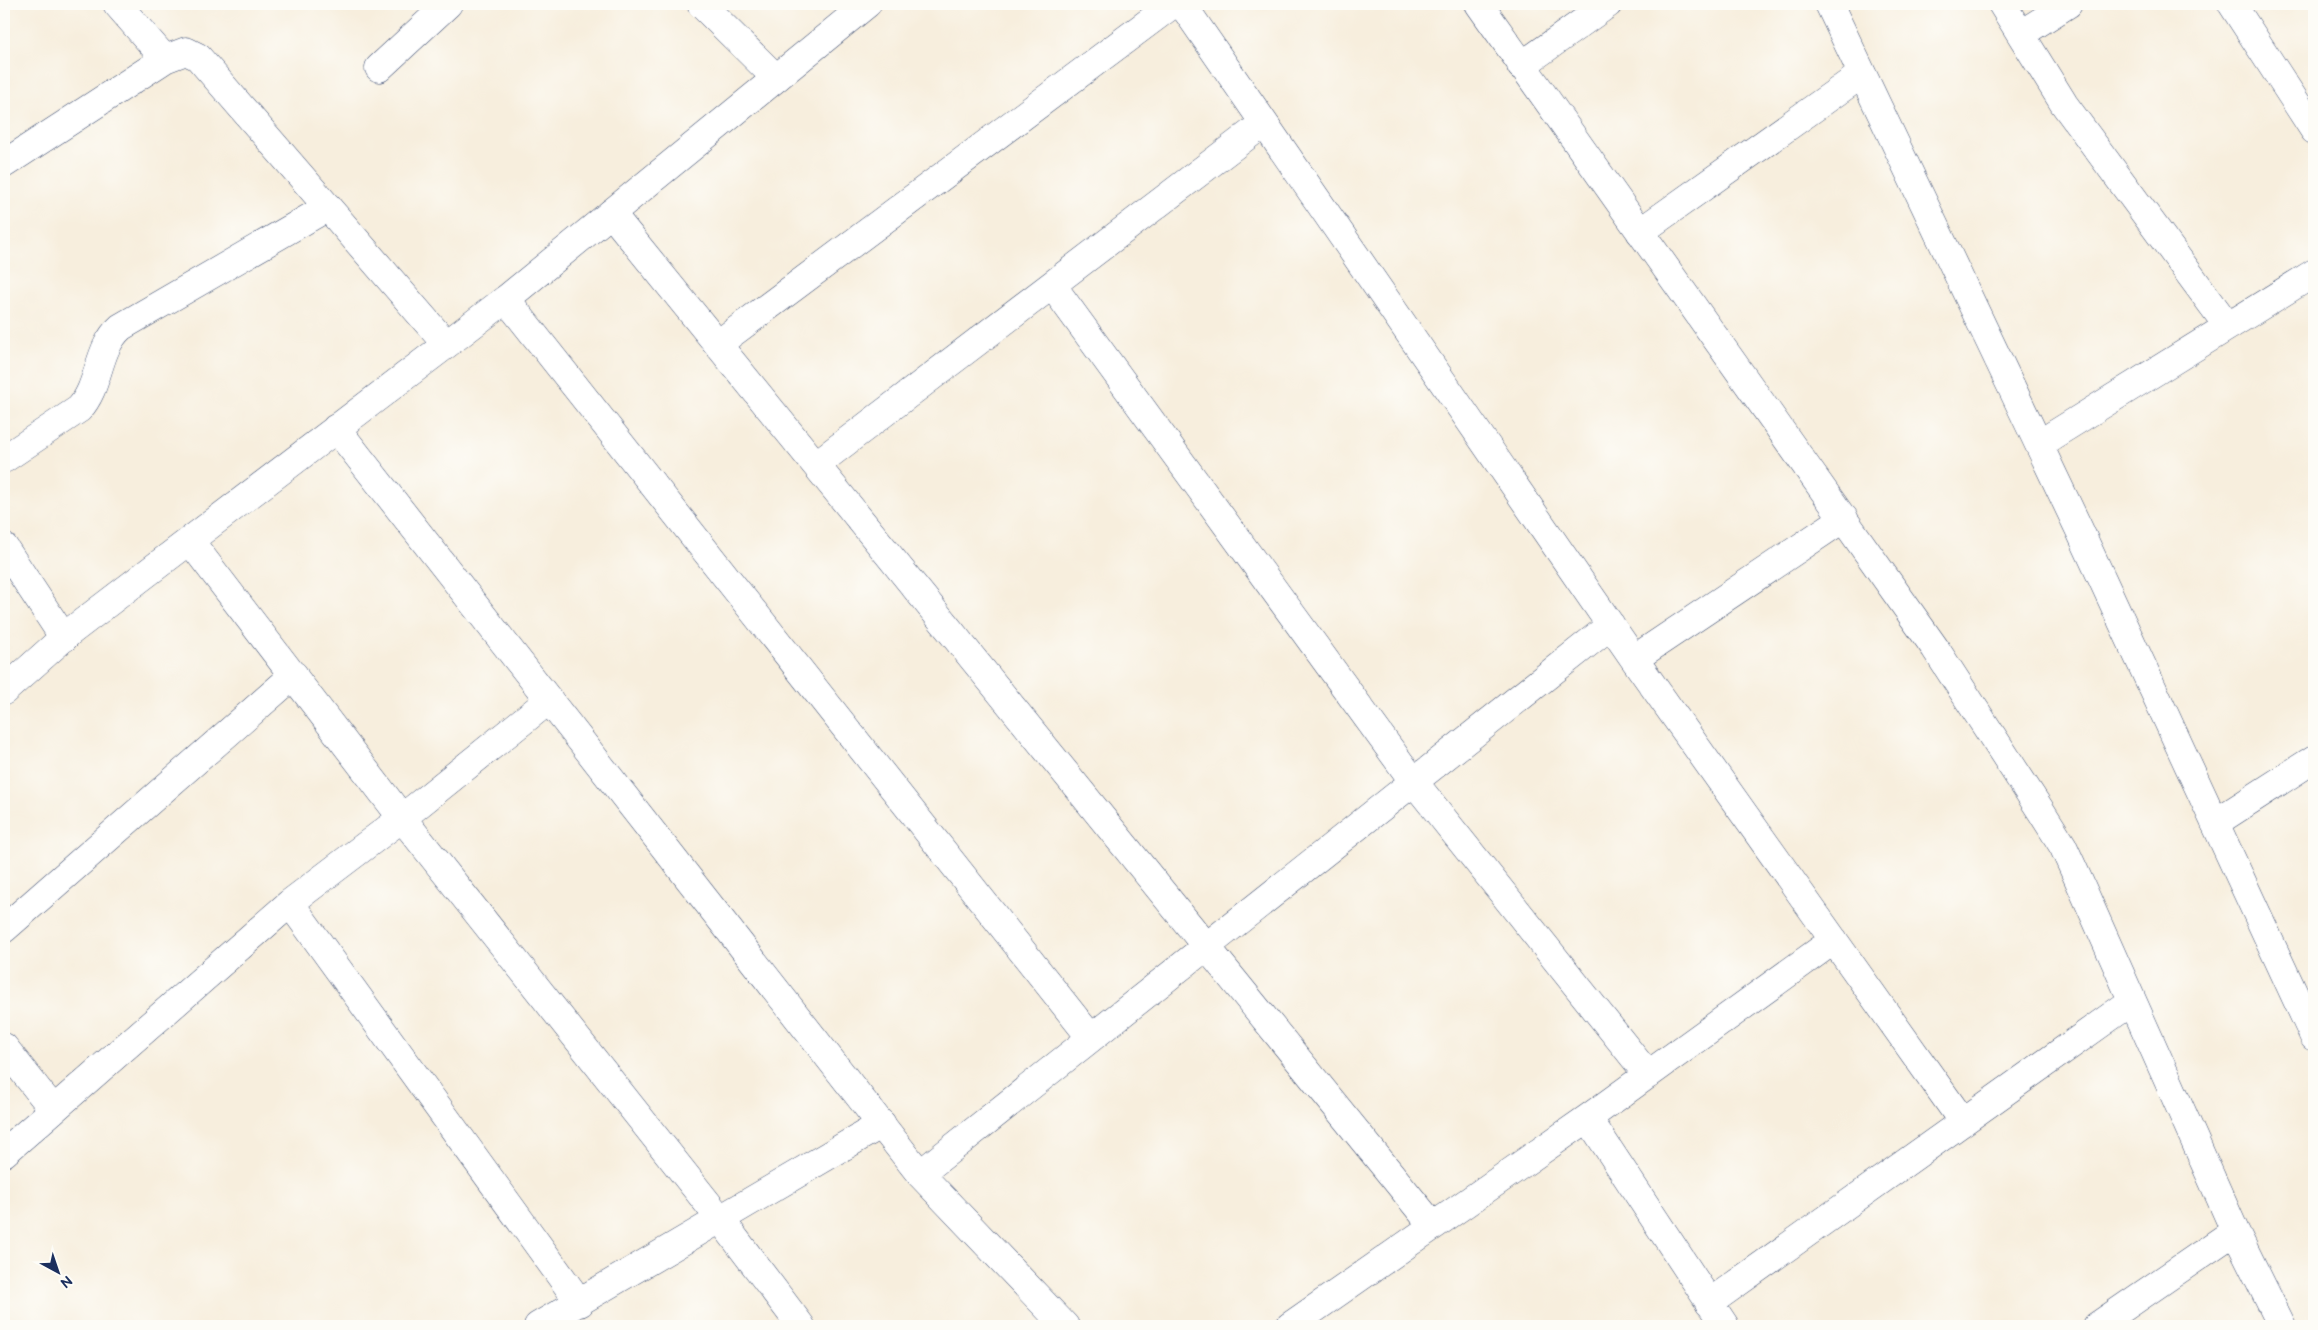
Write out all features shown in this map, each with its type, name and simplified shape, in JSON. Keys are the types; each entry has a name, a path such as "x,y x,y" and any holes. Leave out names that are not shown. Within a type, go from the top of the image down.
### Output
{"street":[{"path":"117,4 165,59"},
{"path":"379,68 448,4"},
{"path":"701,4 776,78"},
{"path":"4,691 64,638 506,299 867,4"},
{"path":"718,344 1173,4"},
{"path":"1182,4 1634,658 1963,1122"},
{"path":"1479,4 1521,66 1935,648 2058,839 2235,1231 2282,1326"},
{"path":"1521,66 1608,4"},
{"path":"1828,4 2039,444 2314,1037"},
{"path":"2002,4 2074,118 2227,325"},
{"path":"2021,34 2068,4"},
{"path":"2232,4 2314,130"},
{"path":"4,164 165,59 186,51 198,57 446,344"},
{"path":"1640,232 1862,74"},
{"path":"817,464 1264,123"},
{"path":"4,459 79,409 89,398 104,349 110,336 120,327 328,207"},
{"path":"611,213 817,464 1205,948 1434,1226"},
{"path":"2039,444 2314,272"},
{"path":"1052,285 1414,782 1648,1075"},
{"path":"506,299 1091,1038"},
{"path":"336,428 920,1174 1065,1326"},
{"path":"1634,658 1844,518"},
{"path":"190,541 402,818 721,1220 801,1326"},
{"path":"4,548 64,638"},
{"path":"920,1174 1612,625"},
{"path":"4,929 294,675"},
{"path":"4,1153 290,903 402,818 549,700"},
{"path":"2215,823 2314,759"},
{"path":"290,903 575,1313"},
{"path":"1290,1326 1588,1118 1834,940"},
{"path":"1710,1303 2131,1002"},
{"path":"4,1046 53,1109"},
{"path":"1588,1118 1725,1326"},
{"path":"538,1326 575,1313 721,1220 882,1124"},
{"path":"2096,1326 2235,1231"}]}
